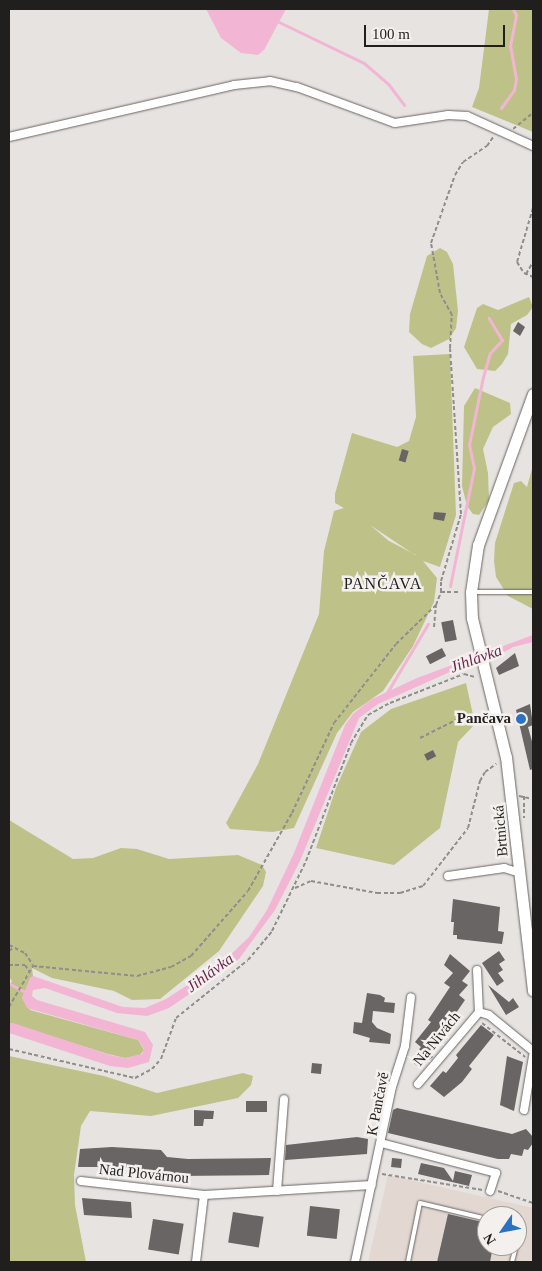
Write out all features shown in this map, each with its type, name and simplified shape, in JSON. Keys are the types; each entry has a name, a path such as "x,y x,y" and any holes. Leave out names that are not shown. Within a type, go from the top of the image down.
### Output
{"main road":[{"name":"Brtnická","path":"533,394 478,545 471,592 479,645 497,716 512,795 533,990"}],"street":[{"path":"9,137 234,84 270,81 297,87 395,124 455,115 497,129 533,146"},
{"path":"448,876 504,868 520,873"},
{"name":"Na Nivách","path":"418,1084 477,1014 477,970"},
{"name":"K Pančavě","path":"412,997 405,1046 392,1087 381,1144 496,1173 490,1191"},
{"name":"Na Nivách","path":"477,1014 489,1015 533,1050"},
{"path":"524,1110 533,1060"},
{"path":"277,1191 284,1099"},
{"path":"355,1262 381,1144"},
{"name":"Nad Plovárnou","path":"81,1181 204,1195 372,1185"},
{"name":"Nad Plovárnou","path":"196,1262 204,1195"}],"lane":[{"path":"471,592 533,592"},
{"path":"408,1262 420,1203 477,1217"}],"path":[{"path":"507,134 533,114"},
{"path":"434,627 436,605 441,592 441,581 461,514 450,348 452,315 440,293 431,243 454,175 463,162 487,146 497,129"},
{"path":"533,208 517,255 518,267 533,277"},
{"path":"526,274 533,262"},
{"path":"441,592 471,592"},
{"path":"33,966 137,976 171,967 191,956 248,890 292,813 334,723 396,644 436,605"},
{"path":"9,1049 135,1078 152,1069 161,1059 176,1018 248,960 260,946 295,888 338,772 358,728 368,715 390,703 464,674 474,674 478,682"},
{"path":"420,738 458,719 478,715 497,716"},
{"path":"295,888 311,881 377,892 400,893 423,886 468,828 484,772 506,757"},
{"path":"512,795 533,799"},
{"path":"9,945 25,953 33,966"},
{"path":"9,951 14,947"},
{"path":"9,965 25,965 29,972"},
{"path":"9,1007 33,966"},
{"path":"477,1014 533,1060"},
{"path":"374,1176 389,1173 490,1191 533,1203"}],"shaded area":[{"path":"388,1175 524,1206 477,1206 477,1256 527,1256 527,1207 533,1208 533,1262 368,1262"}],"green space":[{"path":"489,9 533,9 533,132 472,107 479,88"},
{"path":"440,248 447,252 453,264 458,311 456,328 449,339 431,348 422,344 409,332 410,314 427,256"},
{"path":"529,297 533,307 527,315 511,324 508,354 502,364 495,371 477,369 464,347 477,308 483,304 498,310"},
{"path":"450,354 456,515 440,567 423,561 437,578 434,602 413,646 383,691 353,712 337,733 294,828 273,832 230,829 226,823 258,764 319,614 324,551 334,511 344,508 335,503 335,494 352,433 397,447 409,441 416,417 413,356","holes":["370,525 412,553 389,541"]},
{"path":"475,388 510,403 511,414 493,427 483,449 488,473 489,500 479,515 473,514 467,506 462,486 464,406"},
{"path":"533,465 533,609 508,596 496,577 494,561 495,543 514,483 521,481 527,487"},
{"path":"466,683 475,724 458,742 440,828 394,865 316,848 336,788 361,732 391,709"},
{"path":"9,820 73,859 93,858 121,848 137,849 169,859 238,855 262,865 266,872 263,886 219,951 160,999 132,1000 114,991 52,978 32,968 33,976 22,998 30,1010 138,1040 144,1050 140,1055 125,1058 108,1054 9,1023 9,986 12,981 9,977"},
{"path":"9,1056 104,1076 157,1093 243,1073 253,1076 251,1085 238,1098 151,1116 90,1111 81,1126 74,1175 75,1205 86,1262 9,1262"}],"water":[{"path":"206,9 286,9 264,50 258,55 241,53 221,38"},
{"name":"Jihlávka","path":"533,635 533,642 513,647 487,662 452,671 378,704 359,718 300,861 275,910 239,959 213,978 169,1008 147,1016 117,1013 45,988 33,990 32,996 37,1000 145,1032 153,1045 149,1062 128,1068 110,1066 9,1033 9,1023 13,1023 110,1055 125,1058 142,1054 144,1049 138,1040 27,1008 22,998 30,978 33,976 123,1007 145,1008 166,999 223,962 249,937 267,910 294,853 345,725 353,714 370,700 417,678"}],"building":[{"path":"518,322 525,327 520,336 513,331"},
{"path":"402,449 409,451 405,462 399,461"},
{"path":"434,512 446,513 444,521 433,519"},
{"path":"453,620 457,640 445,642 441,622"},
{"path":"442,648 446,656 430,664 426,656"},
{"path":"515,653 519,666 499,675 496,668"},
{"path":"530,704 533,725 528,727 533,745 533,769 530,770 516,710"},
{"path":"433,750 436,756 427,761 424,755"},
{"path":"453,899 500,907 498,931 504,932 502,944 457,939 457,935 453,935 454,922 451,922"},
{"path":"499,951 505,960 499,964 503,970 498,973 504,981 497,986 482,963"},
{"path":"450,954 470,971 462,981 468,985 459,995 465,1000 443,1032 446,1034 430,1054 433,1057 419,1067 410,1060 421,1047 415,1042 431,1022 428,1020 450,987 444,983 453,973 444,965"},
{"path":"488,985 509,1002 513,998 519,1007 506,1015"},
{"path":"367,993 380,995 385,998 384,1002 395,1003 394,1013 373,1011 372,1022 377,1028 391,1034 390,1044 369,1042 370,1038 353,1033 354,1022 362,1023"},
{"path":"481,1025 494,1035 469,1066 472,1069 462,1082 444,1097 430,1086 443,1071 446,1073 458,1058 456,1055"},
{"path":"507,1056 523,1062 514,1111 500,1105"},
{"path":"312,1063 322,1064 321,1074 311,1073"},
{"path":"246,1101 267,1101 267,1112 246,1112"},
{"path":"397,1108 512,1134 526,1129 533,1137 533,1143 528,1150 524,1149 522,1156 511,1154 509,1159 498,1159 388,1133 393,1110"},
{"path":"194,1110 214,1111 213,1119 204,1119 203,1126 194,1126"},
{"path":"357,1137 368,1139 367,1154 285,1160 286,1145"},
{"path":"112,1147 161,1150 167,1157 188,1159 271,1158 269,1175 176,1176 121,1167 78,1167 80,1149"},
{"path":"392,1158 402,1159 401,1168 391,1167"},
{"path":"421,1163 444,1168 453,1181 455,1171 472,1175 469,1186 418,1174"},
{"path":"82,1198 131,1202 132,1218 84,1215"},
{"path":"310,1206 340,1209 337,1239 307,1236"},
{"path":"233,1212 264,1217 259,1247 228,1243"},
{"path":"448,1214 477,1221 477,1256 491,1256 490,1262 437,1262"},
{"path":"153,1219 184,1224 179,1254 148,1250"}],"waterway":[{"path":"501,108 514,90 516,79 510,46 516,15 513,9"},
{"path":"279,22 364,63 389,85 404,105"},
{"path":"450,586 474,468 469,445 483,377 490,353 502,340 489,318"},
{"path":"385,696 428,624"},
{"path":"10,984 27,993"}],"place":[{"name":"Pančava","path":"521,719"}],"district":[{"name":"PANČAVA","path":"383,584"}]}
